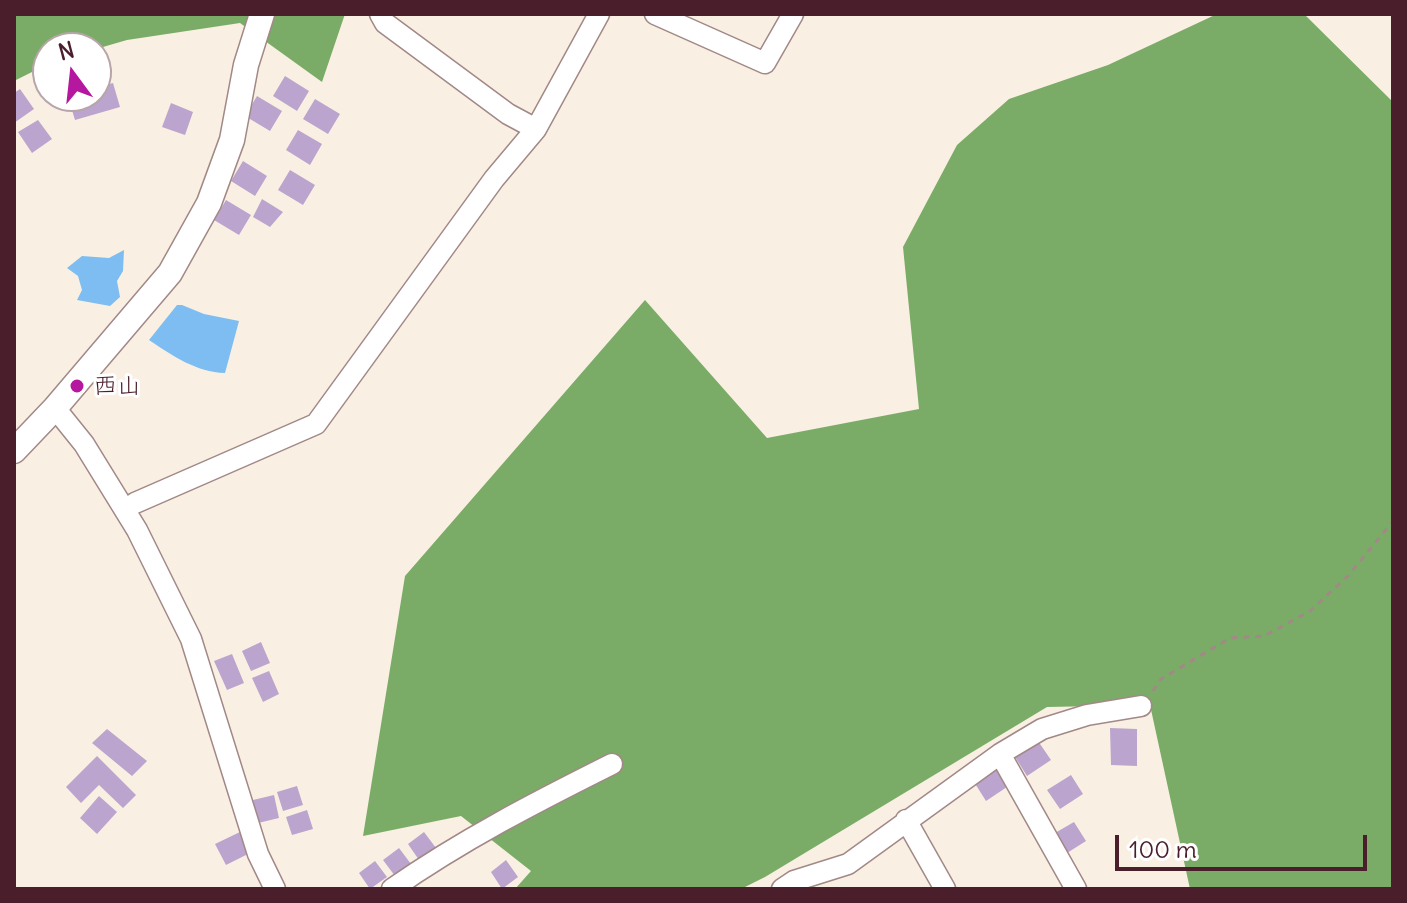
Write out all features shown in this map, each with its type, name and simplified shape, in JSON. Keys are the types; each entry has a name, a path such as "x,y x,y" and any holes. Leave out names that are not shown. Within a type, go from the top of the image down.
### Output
{"street":[{"path":"14,451 55,408 170,273 209,203 232,140 246,65 262,14"},
{"path":"380,14 385,23 495,105 536,129"},
{"path":"135,503 316,424 494,179 536,129 599,14"},
{"path":"655,14 765,63 793,14"},
{"path":"55,408 84,444 137,530 191,639 258,854 275,889"},
{"path":"782,889 809,883 848,864 1000,754 1042,729 1087,715 1141,706"},
{"path":"1000,754 1076,889"},
{"path":"392,889 502,819 612,764"},
{"path":"906,820 945,889"}],"path":[{"path":"1141,706 1161,679 1192,658 1230,638 1264,636 1310,611 1348,576 1393,521"}],"green space":[{"path":"14,14 345,14 322,82 240,23 112,44 112,32 32,32 32,72 14,81"},
{"path":"1217,14 1304,14 1393,102 1393,889 1190,889 1150,705 1047,707 741,889 515,889 531,871 461,816 363,836 405,576 645,300 767,438 919,409 903,247 957,145 1009,99 1108,65"}],"water":[{"path":"124,250 123,271 117,281 120,297 110,306 77,300 82,290 78,276 67,268 82,256 109,258"},
{"path":"177,305 239,321 225,373 195,366 149,340"}],"building":[{"path":"285,76 309,91 297,111 273,96"},
{"path":"112,83 120,107 112,109"},
{"path":"20,89 32,110 14,123 14,93"},
{"path":"257,96 282,111 270,131 245,116"},
{"path":"315,99 340,114 328,134 303,119"},
{"path":"171,103 193,112 185,135 162,127"},
{"path":"73,112 103,112 75,120"},
{"path":"38,120 52,139 32,153 18,132"},
{"path":"298,130 322,144 310,165 286,150"},
{"path":"243,161 267,176 255,196 231,181"},
{"path":"290,170 315,185 303,205 278,190"},
{"path":"262,199 283,212 270,227 253,217"},
{"path":"226,200 251,215 239,235 214,220"},
{"path":"261,642 270,663 251,671 242,651"},
{"path":"232,654 244,683 227,690 214,661"},
{"path":"269,671 279,694 263,702 252,678"},
{"path":"1110,728 1137,729 1137,766 1111,765"},
{"path":"107,729 147,761 132,776 92,743"},
{"path":"1038,741 1051,760 1027,776 1015,757"},
{"path":"97,756 136,795 123,808 99,785 81,803 66,787"},
{"path":"997,766 1010,785 986,801 974,782"},
{"path":"1071,775 1083,794 1060,809 1047,790"},
{"path":"297,786 303,805 283,811 277,792"},
{"path":"274,795 279,818 258,823 253,800"},
{"path":"99,796 117,812 97,834 80,818"},
{"path":"307,810 313,829 292,835 286,817"},
{"path":"1074,822 1086,841 1067,853 1055,833"},
{"path":"242,831 252,852 226,865 215,844"},
{"path":"424,832 436,848 419,860 408,844"},
{"path":"399,848 411,864 395,876 383,860"},
{"path":"506,860 518,877 502,889 491,872"},
{"path":"375,861 387,877 370,889 359,873"}],"place":[{"name":"西山","path":"77,386"}]}
